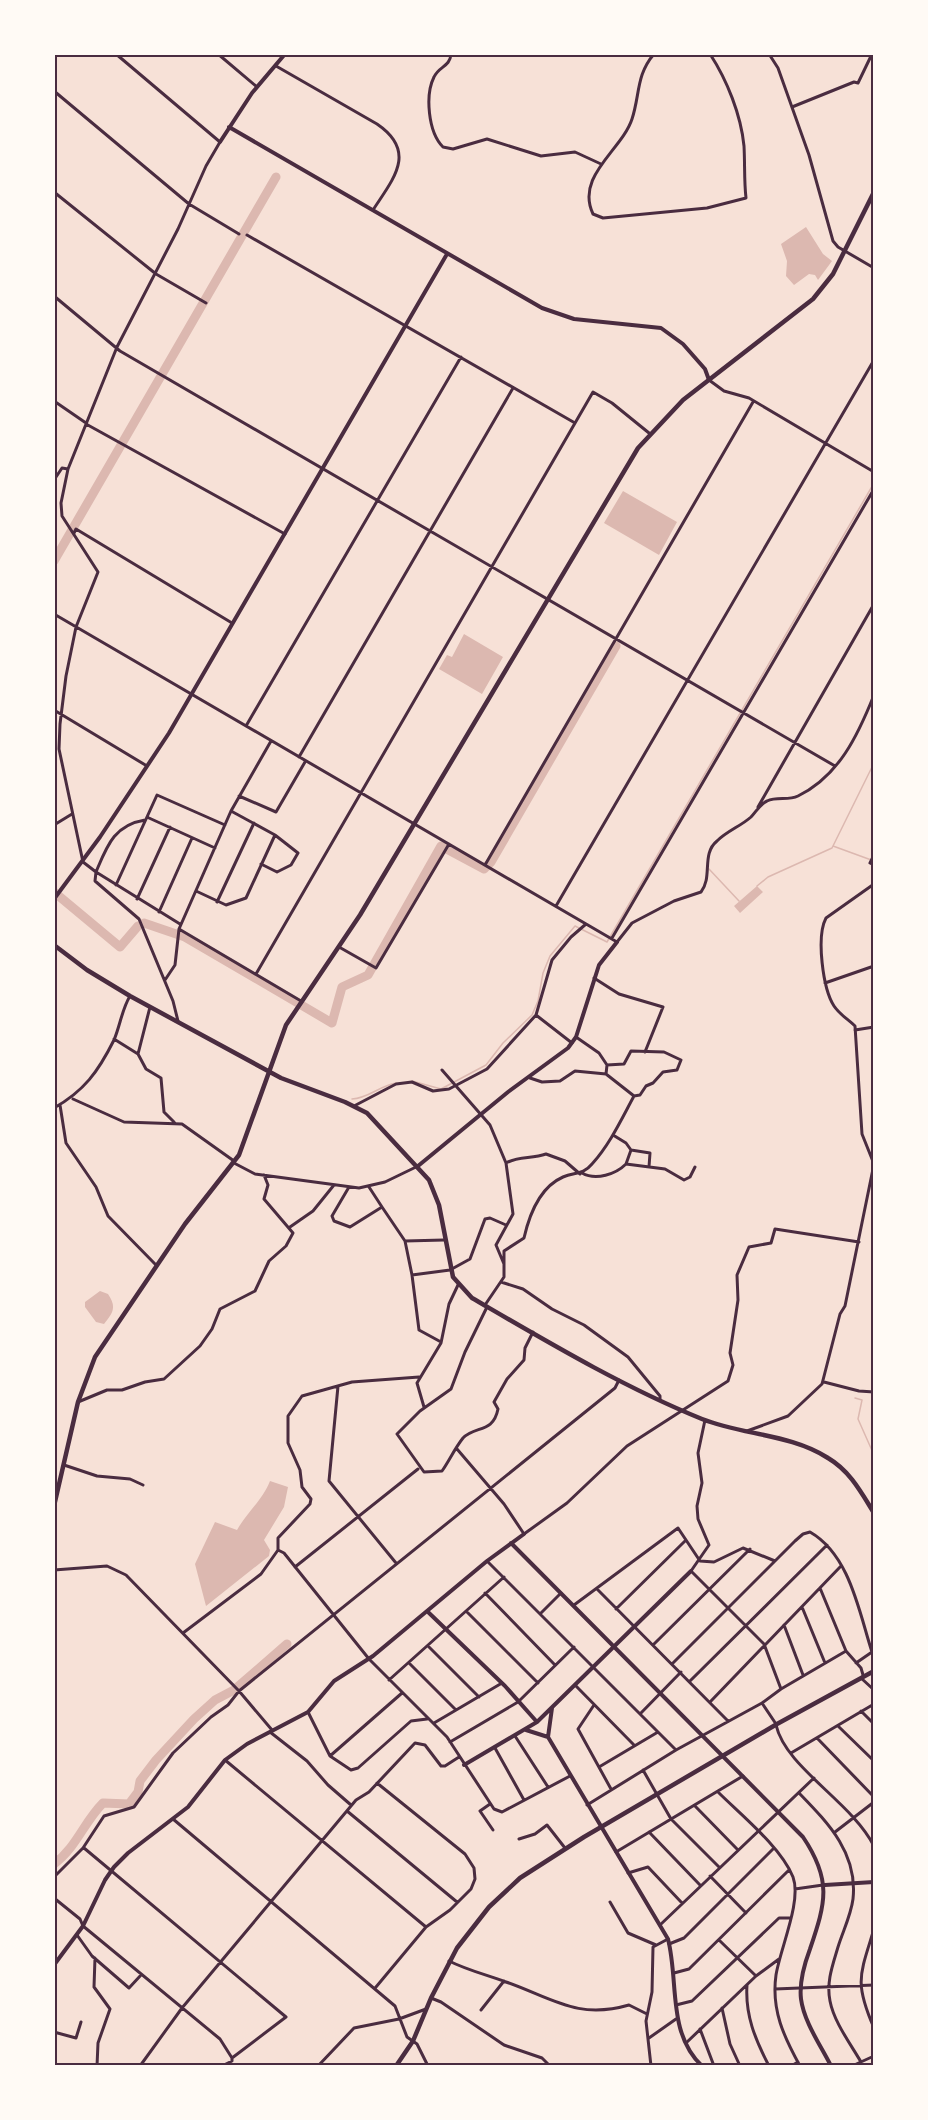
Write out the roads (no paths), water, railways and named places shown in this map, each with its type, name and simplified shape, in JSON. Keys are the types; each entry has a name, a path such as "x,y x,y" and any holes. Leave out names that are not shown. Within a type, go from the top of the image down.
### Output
{"main road":[{"path":"54,1506 78,1402 88,1372 100,1348 156,1265 234,1162 282,1034 339,947 649,433 672,409 813,299 833,274 874,192"},
{"path":"54,945 87,970 130,996 268,1071 367,1113 429,1180 439,1205 450,1270 458,1285 486,1306 680,1410 705,1420 805,1447 828,1457 855,1482 874,1513"},
{"path":"396,2066 413,2041 431,1998 450,1961 471,1928 499,1897 530,1870 776,1724 874,1671"}],"street":[{"path":"116,54 220,142"},
{"path":"218,54 257,87"},
{"path":"180,924 137,899 83,862 59,749 61,713 76,627 98,572 69,528 61,509 68,469 117,347 156,274 206,166 257,87 285,54"},
{"path":"451,54 449,63 434,76 429,102 436,137 443,147 453,149 487,138 541,156 574,152 601,165"},
{"path":"654,54 639,77 629,127 601,165 591,189 589,206 593,214 603,218 707,208 746,198 744,146 738,115 724,80 710,54"},
{"path":"769,54 778,68 809,155 833,241 874,267"},
{"path":"792,107 854,82 858,83 872,54"},
{"path":"276,66 377,124 391,135 397,144 400,161 395,176 373,210"},
{"path":"54,91 189,204 239,234"},
{"path":"230,127 447,254 558,315 574,319 660,328 683,344 705,369 709,380 724,391 753,402 874,472"},
{"path":"54,192 156,274 204,302"},
{"path":"247,235 575,423"},
{"path":"54,899 83,862 148,767 447,254"},
{"path":"54,296 117,347 161,375 835,766"},
{"path":"246,726 461,357"},
{"path":"556,906 874,360"},
{"path":"299,757 513,388"},
{"path":"256,974 593,392 612,403 649,433"},
{"path":"54,401 121,444 285,534"},
{"path":"485,865 753,402"},
{"path":"54,480 62,468 68,469"},
{"path":"612,939 874,489"},
{"path":"73,533 76,529 192,596 232,623"},
{"path":"756,811 874,604"},
{"path":"54,614 617,942"},
{"path":"73,1099 124,1122 174,1122 192,1129 248,1171 264,1175 349,1187 369,1187 418,1166 572,1043 601,963 632,923 674,900 701,892 706,884 709,854 713,844 768,800 791,799 807,791 835,766 859,732 874,695"},
{"path":"54,710 148,767"},
{"path":"165,980 175,964 180,924 231,811 271,741"},
{"path":"239,795 276,812 306,762"},
{"path":"116,885 158,795 225,825"},
{"path":"231,811 275,835 298,854 291,865 277,872 261,864"},
{"path":"54,825 72,814"},
{"path":"178,1022 165,980 139,919 95,881 96,872 114,834 127,825 147,819 215,848"},
{"path":"218,902 254,823"},
{"path":"137,899 170,827"},
{"path":"196,891 226,905 246,897 275,835"},
{"path":"159,912 192,838"},
{"path":"339,947 376,968 449,844"},
{"path":"874,855 870,863 874,865"},
{"path":"747,1432 748,1428 755,1428 789,1416 824,1382 859,1242 874,1164 862,1134 855,1026 835,1008 825,982 822,926 826,918 874,884"},
{"path":"354,1106 357,1102 396,1084 418,1083 434,1091 449,1089 487,1069 537,1015 552,960 571,937 586,924"},
{"path":"178,929 302,1001"},
{"path":"825,982 874,966"},
{"path":"594,978 618,994 663,1007 645,1052"},
{"path":"54,1108 73,1099 101,1064 114,1039 130,996"},
{"path":"138,1054 150,1007"},
{"path":"537,1015 572,1043"},
{"path":"855,1030 874,1027"},
{"path":"576,1037 599,1053 607,1065 606,1074"},
{"path":"114,1039 138,1054 146,1069 161,1078 164,1112 174,1122"},
{"path":"530,1078 542,1082 561,1081 575,1071 606,1074 634,1096 640,1095 646,1086 653,1083 663,1072 675,1072 681,1065 680,1058 670,1053 631,1051 624,1064 607,1065"},
{"path":"442,1070 490,1125 506,1163 514,1206 496,1245 500,1260 505,1264"},
{"path":"581,1174 592,1164 613,1135 634,1096"},
{"path":"60,1105 66,1143 96,1187 108,1215 156,1265"},
{"path":"613,1135 631,1149 650,1153 649,1167"},
{"path":"533,1332 525,1348 524,1360 507,1379 494,1402 498,1409 493,1422 464,1438 442,1471 424,1472 419,1468 397,1434 424,1407 451,1389 486,1306 506,1273 504,1251 524,1238 528,1217 547,1190 563,1177 581,1174 595,1177 618,1171 626,1164 631,1149"},
{"path":"506,1163 516,1159 536,1159 546,1155 565,1161 581,1174"},
{"path":"626,1164 668,1170 684,1180 690,1177 695,1167"},
{"path":"78,1402 102,1392 122,1390 145,1382 161,1381 168,1377 180,1362 200,1346 212,1329 220,1308 255,1291 269,1261 292,1239 293,1233 264,1198 268,1185 264,1175"},
{"path":"290,1227 313,1211 334,1185"},
{"path":"349,1187 332,1214 334,1221 350,1227 382,1207"},
{"path":"369,1187 405,1241 419,1330 441,1342"},
{"path":"868,1189 874,1190"},
{"path":"412,1275 450,1270 470,1259 485,1219 490,1218 507,1225"},
{"path":"54,1965 83,1926 111,1871 128,1853 193,1803 225,1760 271,1731 308,1712 334,1681 369,1659 488,1561 567,1503 627,1446 728,1381 731,1377 731,1338 738,1300 737,1275 749,1247 771,1243 775,1229 859,1242"},
{"path":"405,1241 444,1240"},
{"path":"501,1282 523,1289 552,1309 599,1335 636,1366 660,1396 660,1400"},
{"path":"424,1407 417,1388 419,1377 441,1342 449,1304 458,1285"},
{"path":"183,1634 261,1574 278,1551 278,1538 306,1511 311,1499 302,1487 300,1470 290,1450 288,1416 307,1393 358,1381 419,1377"},
{"path":"54,1877 83,1848 104,1816 134,1807 174,1753 204,1723 228,1705 239,1690 615,1388 620,1379"},
{"path":"824,1382 859,1391 874,1392"},
{"path":"338,1386 329,1481 396,1563"},
{"path":"464,1765 537,1722 700,1561 709,1545 698,1519 697,1506 702,1475 698,1453 705,1420"},
{"path":"457,1449 504,1504 524,1534"},
{"path":"64,1465 97,1476 130,1479 142,1485"},
{"path":"295,1567 419,1468"},
{"path":"574,1605 678,1528 700,1561 714,1562 735,1550 750,1549 775,1561"},
{"path":"672,1664 803,1534 810,1532 828,1545 850,1584 872,1652 856,1663"},
{"path":"616,1609 685,1541"},
{"path":"511,1543 803,1837 816,1856 825,1885 801,1988 803,2007 831,2066"},
{"path":"690,1681 828,1545"},
{"path":"653,1645 750,1549"},
{"path":"278,1551 284,1553 369,1659 434,1723 450,1742 494,1809 502,1812 570,1776"},
{"path":"488,1561 676,1750"},
{"path":"54,1570 100,1566 121,1571 239,1690 271,1731 307,1761 328,1785 351,1804"},
{"path":"711,1701 841,1566"},
{"path":"691,1571 764,1644 781,1689"},
{"path":"389,1680 504,1577"},
{"path":"820,1588 846,1651 861,1668 862,1676 874,1690"},
{"path":"597,1589 711,1701 728,1721"},
{"path":"485,1593 556,1665"},
{"path":"540,1613 561,1593"},
{"path":"802,1607 825,1663"},
{"path":"466,1611 538,1683"},
{"path":"428,1612 502,1683 537,1722"},
{"path":"784,1625 803,1676"},
{"path":"428,1646 479,1696"},
{"path":"450,1742 518,1702 574,1647"},
{"path":"587,1805 846,1651"},
{"path":"409,1663 456,1710"},
{"path":"640,1714 681,1672"},
{"path":"434,1723 502,1683"},
{"path":"575,1685 634,1745"},
{"path":"330,1756 402,1693"},
{"path":"762,1703 776,1724 779,1741 855,1817 874,1846"},
{"path":"791,1754 874,1704"},
{"path":"594,1705 578,1729 611,1790"},
{"path":"552,1708 548,1737 668,1941 674,1973 676,2019 691,2055 702,2066"},
{"path":"861,1711 874,1724"},
{"path":"308,1712 330,1756 347,1768 355,1770 411,1721 429,1720"},
{"path":"838,1725 874,1761"},
{"path":"526,1730 548,1737"},
{"path":"598,1767 658,1732"},
{"path":"515,1736 548,1787"},
{"path":"817,1738 874,1797"},
{"path":"140,2066 182,2008 351,1804 377,1783 415,1743 425,1745 441,1766 445,1766 459,1756"},
{"path":"495,1748 524,1800"},
{"path":"225,1760 426,1927"},
{"path":"643,1770 671,1819 720,1868"},
{"path":"616,1852 743,1776"},
{"path":"660,1925 737,1849 814,1778"},
{"path":"375,1987 426,1927 469,1892 474,1882 472,1862 377,1783"},
{"path":"718,1792 773,1849 789,1870 795,1889 780,1958 776,1989 783,2035 799,2064 791,2066"},
{"path":"799,1793 835,1832 845,1848 853,1884 853,1899 830,1974 829,1988 834,2013 861,2062"},
{"path":"835,1832 874,1802"},
{"path":"490,1804 480,1811 493,1830"},
{"path":"695,1806 737,1849"},
{"path":"347,1811 457,1902"},
{"path":"173,1819 395,2006 407,2037 423,2053 428,2066"},
{"path":"519,1839 535,1834 547,1825 565,1848"},
{"path":"649,1832 700,1886"},
{"path":"83,1848 286,2016 222,2066"},
{"path":"651,2066 648,2014 652,1992 653,1947 684,1938 773,1849"},
{"path":"628,1873 648,1867 683,1903"},
{"path":"674,1973 688,1969 789,1870"},
{"path":"710,1876 746,1914"},
{"path":"795,1889 874,1882"},
{"path":"54,1899 80,1919 83,1926 141,1975 220,2039 234,2066"},
{"path":"610,1902 628,1933 656,1945"},
{"path":"676,2005 692,2001 779,1918 790,1918"},
{"path":"874,1929 860,1987 862,2003 874,2028"},
{"path":"77,1935 95,1958 129,1988 141,1975"},
{"path":"719,1940 756,1976"},
{"path":"95,1958 94,1988 110,2010 98,2043 97,2066"},
{"path":"686,2043 747,1983 780,1958"},
{"path":"450,1961 504,1981 555,2004 577,2010 612,2010 629,2005 648,2014"},
{"path":"481,2010 504,1981"},
{"path":"747,1983 746,2006 750,2023 769,2066"},
{"path":"776,1989 874,1985"},
{"path":"431,1998 441,2002 459,2017 504,2045 535,2055 550,2066"},
{"path":"722,2008 730,2044 740,2066"},
{"path":"318,2066 354,2028 399,2019 426,2009"},
{"path":"649,2038 676,2019"},
{"path":"54,2032 76,2038 81,2022"},
{"path":"700,2029 705,2049 714,2066"},
{"path":"852,2066 874,2055"}],"waterway":[{"path":"54,561 276,177"},
{"path":"412,1081 441,1089 486,1065 503,1043 532,1015 550,956 575,926 607,942 874,483"},
{"path":"144,923 185,937 332,1023 342,987 368,975 441,846 484,869 491,862 616,646"},
{"path":"757,886 768,877 832,848 874,763"},
{"path":"833,846 874,861"},
{"path":"709,869 739,901"},
{"path":"54,892 120,947 138,926"},
{"path":"352,1099 396,1083"},
{"path":"855,1398 862,1400 858,1419 874,1455"},
{"path":"54,1864 62,1858 103,1803 129,1804 138,1792 140,1781 156,1760 194,1719 215,1700 234,1690 287,1644"}]}
